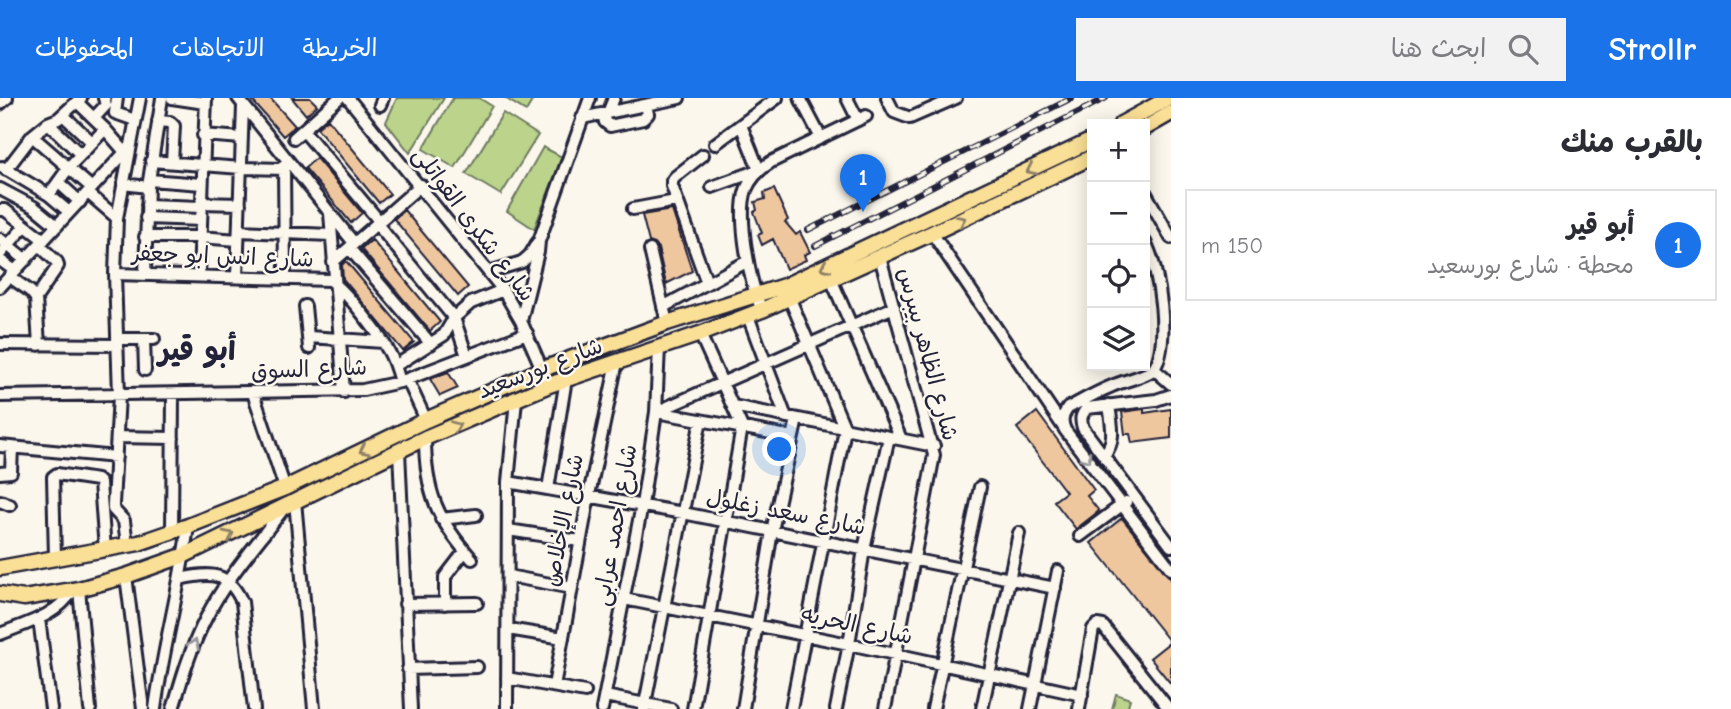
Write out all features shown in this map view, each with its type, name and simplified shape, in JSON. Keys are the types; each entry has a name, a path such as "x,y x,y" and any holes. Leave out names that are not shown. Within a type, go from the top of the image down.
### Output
{"main road":[{"path":"1130,119 1169,98"},
{"path":"1150,125 1171,113"},
{"name":"شارع بورسعيد","path":"0,568 105,550 172,532 285,488 543,369 667,323 755,296 787,292 831,279 880,257 929,227 1087,143"},
{"name":"شارع بورسعيد","path":"0,594 24,598 76,589 126,576 184,555 425,438 549,385 755,313 787,292 1087,159"}],"street":[{"path":"0,104 7,98"},
{"path":"94,118 106,105 104,98"},
{"path":"117,98 115,113 135,120"},
{"path":"127,545 124,521 113,504 119,395 115,274 117,218 127,150 140,98"},
{"path":"145,274 151,161 162,98"},
{"path":"172,98 206,101 199,276"},
{"path":"293,138 339,98"},
{"name":"شارع شكرى القواتلى","path":"348,98 421,185 503,290 527,333 549,385"},
{"path":"521,321 539,241 590,98"},
{"path":"605,114 614,98"},
{"path":"582,118 679,98"},
{"path":"715,144 777,98"},
{"path":"800,98 821,138"},
{"path":"712,187 759,170 862,118 847,98"},
{"path":"887,98 894,112 910,118 956,98"},
{"path":"69,212 49,195 3,168 32,136 63,115 79,100 127,150"},
{"path":"237,276 241,102"},
{"path":"241,102 285,164 330,213 352,246 430,344"},
{"path":"63,115 92,142"},
{"path":"158,121 170,122 174,126 172,162"},
{"path":"48,123 80,154"},
{"path":"741,125 759,170"},
{"path":"49,195 80,154 105,129"},
{"path":"303,130 454,318 467,356"},
{"path":"203,135 242,138"},
{"path":"32,136 69,167 117,218"},
{"path":"0,287 127,150"},
{"path":"703,155 672,181 676,201 708,282"},
{"path":"151,161 241,168 285,164"},
{"path":"285,164 285,279"},
{"path":"743,709 772,531 793,437 792,418 766,364 748,261 744,203 746,190 759,170"},
{"path":"58,182 80,202"},
{"path":"123,184 202,184"},
{"path":"333,262 421,185"},
{"path":"0,189 34,207 57,226"},
{"path":"633,209 676,201"},
{"path":"1150,201 1168,234 1150,240"},
{"path":"147,205 240,204"},
{"path":"0,210 5,210 25,226 57,262 58,267 36,298"},
{"path":"330,213 344,392"},
{"path":"146,218 201,220"},
{"path":"25,226 3,246 26,260"},
{"path":"929,227 1065,430 1171,569"},
{"path":"145,237 285,233 330,235"},
{"path":"489,272 523,262 539,241"},
{"path":"1065,430 1063,415 1068,408 1154,369 1167,349 1169,304 1146,245"},
{"path":"650,250 667,323"},
{"name":"شارع الظاهر بيبرس","path":"880,257 933,446 933,467 885,709"},
{"path":"0,260 36,298 39,345"},
{"path":"663,307 748,261"},
{"name":"شارع انس ابو جعفر","path":"115,274 330,281 383,342 426,421"},
{"path":"831,279 901,439"},
{"path":"395,366 444,335 454,318 471,303 503,290"},
{"path":"787,292 845,429 791,709"},
{"path":"305,306 309,343 339,339 383,342"},
{"path":"656,412 894,307"},
{"name":"شارع السوق","path":"0,396 344,392 403,381 527,333"},
{"path":"693,709 742,427 699,334"},
{"path":"0,344 39,345 149,339 145,370"},
{"name":"شارع احمد عرابى","path":"602,709 642,505 656,412 659,348"},
{"name":"شارع الإخلاص","path":"554,686 580,541 617,362"},
{"path":"1154,369 1171,384"},
{"path":"548,489 566,379"},
{"path":"1127,380 1130,403"},
{"path":"253,393 285,488"},
{"path":"172,532 173,394"},
{"path":"1171,395 1156,400 1087,408 1081,421 1083,428 1171,546"},
{"path":"507,709 509,482 516,400"},
{"path":"1104,455 1112,438 1109,405"},
{"path":"733,406 933,446"},
{"path":"1068,408 1082,414"},
{"path":"656,412 793,437"},
{"path":"645,706 701,420"},
{"path":"117,437 173,438"},
{"path":"836,709 864,549 889,437"},
{"path":"425,438 431,497 441,519 468,555 445,578 445,604"},
{"path":"0,446 116,457"},
{"path":"0,473 11,472 12,447"},
{"path":"399,451 411,709"},
{"path":"70,476 71,452"},
{"path":"55,557 53,477 57,474 100,483 105,550"},
{"name":"شارع سعد زغلول","path":"509,482 726,521 1055,588"},
{"path":"933,709 980,487"},
{"path":"1080,536 1134,496"},
{"path":"173,709 196,638 228,581 291,503"},
{"path":"291,503 314,709"},
{"path":"103,513 117,514"},
{"path":"441,519 476,515"},
{"path":"155,709 188,526"},
{"path":"508,530 580,541"},
{"path":"982,709 1019,533"},
{"path":"1030,709 1058,571"},
{"path":"180,579 209,574 228,581 237,590 242,601 254,709"},
{"path":"126,576 143,709"},
{"path":"508,576 572,589"},
{"path":"0,634 38,619 59,607 76,589"},
{"path":"76,589 90,709"},
{"name":"شارع الحريه","path":"624,599 849,644 1082,695"},
{"path":"405,604 477,603"},
{"path":"38,619 51,709"},
{"path":"1079,709 1093,629 1097,625 1102,626 1169,709"},
{"path":"508,629 563,638"},
{"path":"408,669 477,667"},
{"path":"507,678 585,692"},
{"path":"605,696 671,709"}],"green space":[{"path":"397,98 444,98 410,153 386,122"},
{"path":"453,98 479,98 492,106 455,168 423,149"},
{"path":"505,98 534,98 526,111"},
{"path":"503,113 538,135 501,195 466,174"},
{"path":"543,147 562,157 534,229 507,211"},
{"path":"1116,694 1130,699 1127,709 1112,709"}],"building":[{"path":"250,98 270,98 295,126 283,136"},
{"path":"292,98 310,98 317,105 306,115"},
{"path":"328,119 390,194 379,203 317,128"},
{"path":"316,158 362,213 351,223 305,168"},
{"path":"774,189 788,220 785,222 796,235 800,232 810,252 804,255 806,260 786,269 773,239 762,245 758,235 762,233 754,212 757,210 755,202 765,199 764,193"},
{"path":"404,210 468,287 458,296 394,219"},
{"path":"672,210 692,271 666,284 658,248 649,242 642,215"},
{"path":"372,240 440,322 430,331 361,249"},
{"path":"346,261 414,342 403,351 343,279 342,265"},
{"path":"448,372 458,388 440,396 430,379"},
{"path":"1144,409 1144,413 1171,409 1171,438 1132,443 1130,434 1125,434 1122,412"},
{"path":"1037,412 1094,490 1087,496 1099,511 1076,529 1054,501 1066,492 1017,428"},
{"path":"1122,518 1171,579 1171,684 1150,658 1170,642 1091,543"}],"railway":[{"path":"808,230 1072,98"},
{"path":"815,246 1106,98"}],"place":[{"name":"أبو قير","path":"863,212"}],"district":[{"name":"أبو قير","path":"197,350"}]}
